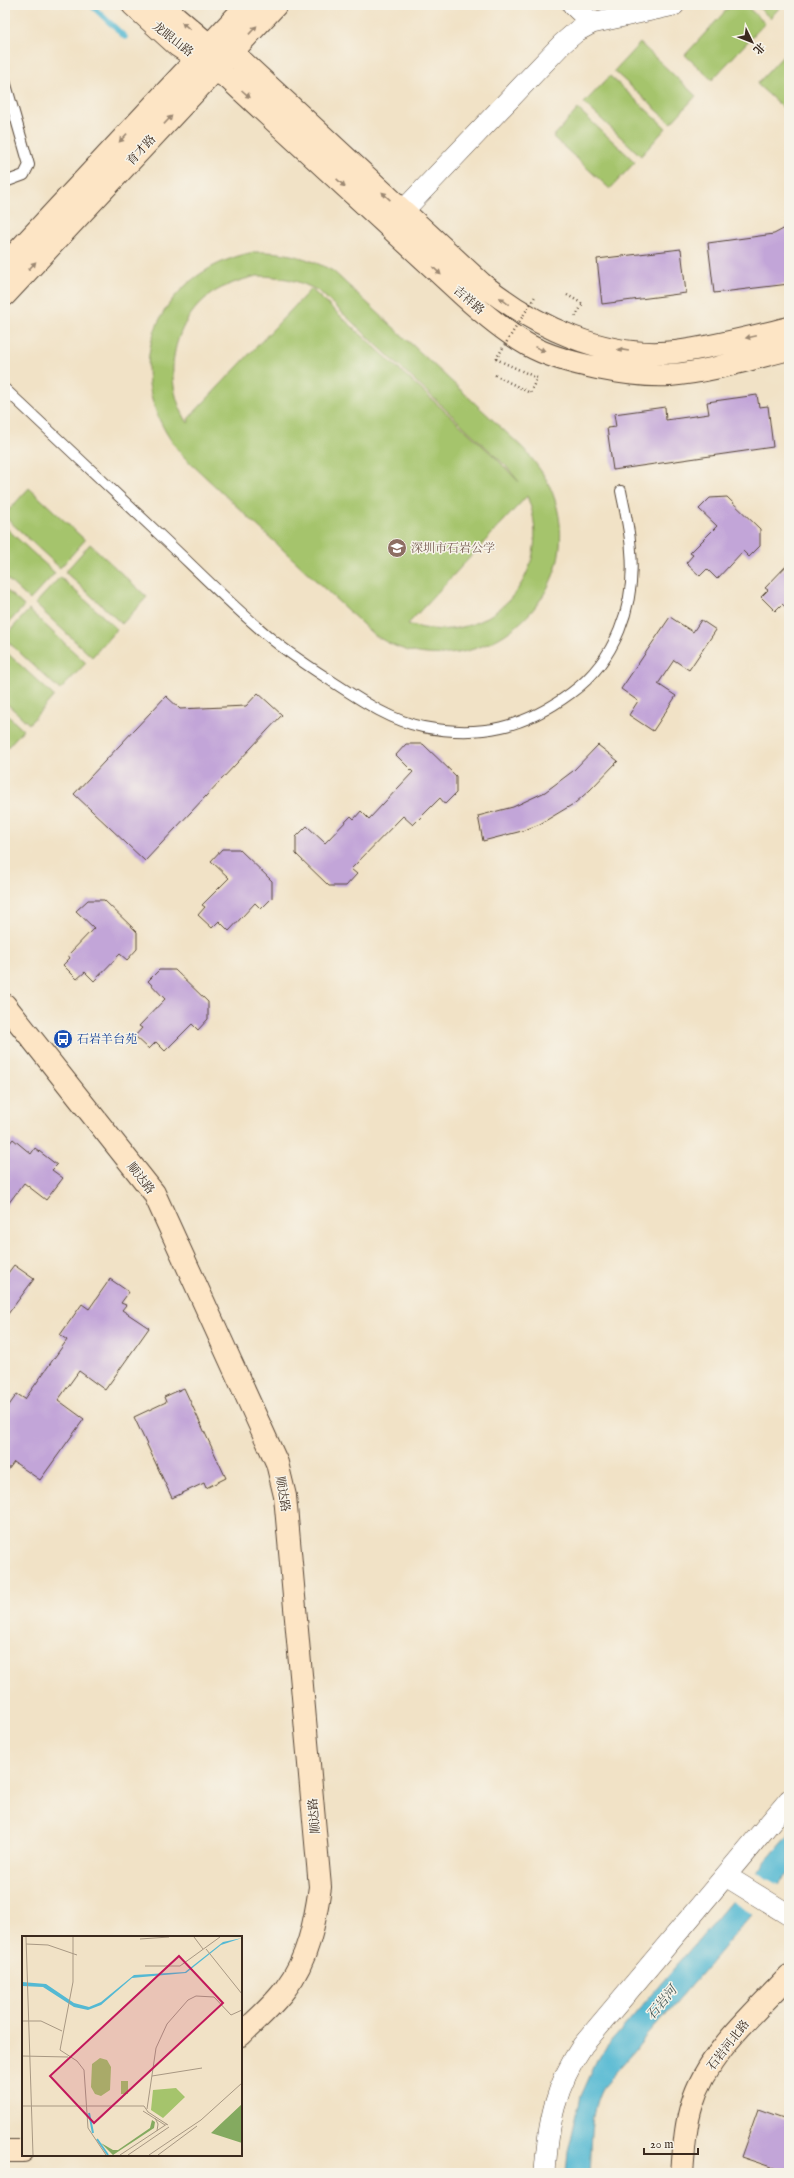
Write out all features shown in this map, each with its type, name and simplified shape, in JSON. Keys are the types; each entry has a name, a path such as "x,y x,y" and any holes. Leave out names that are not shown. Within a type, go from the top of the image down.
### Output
{"street":[{"name":"龙眼山路","path":"133,5 178,46 205,51 224,61"},
{"name":"龙眼山路","path":"162,5 191,31 205,51"},
{"name":"育才路","path":"5,265 247,5"},
{"name":"育才路","path":"5,295 276,5"},
{"path":"573,5 592,23"},
{"path":"403,211 562,44 577,31 592,23 674,5"},
{"name":"吉祥路","path":"224,61 267,84 482,284 510,306 538,323 575,338 610,348 640,353 675,352 789,328"},
{"name":"吉祥路","path":"224,61 465,298 495,323 529,345 561,358 600,368 634,373 669,375 704,371 789,350"},
{"name":"顺达路","path":"5,1005 154,1193 277,1463 285,1496 320,1887 315,1921 304,1956 286,1989 242,2034"},
{"path":"545,2173 550,2118 570,2065 583,2045 731,1879 789,1800"},
{"path":"731,1879 782,1910"},
{"name":"石岩河北路","path":"682,2173 687,2124 692,2103 700,2084 714,2060 730,2039 789,1976"},
{"path":"5,2151 22,2151"}],"lane":[{"path":"5,81 29,165 24,175 5,182"},
{"path":"5,389 268,636 355,696 403,721 422,727 469,731 494,729 516,724 535,717 556,704 577,689 594,672 612,649 621,628 627,604 632,552 621,491"}],"path":[{"path":"495,375 530,393 537,378 496,359 536,295 542,299"},
{"path":"567,295 583,304 575,317 568,314"}],"green space":[{"path":"731,5 745,5 765,23 712,80 685,55"},
{"path":"756,5 782,5 770,18"},
{"path":"640,43 696,96 671,123 614,71"},
{"path":"783,56 789,62 789,113 757,84"},
{"path":"610,76 666,128 641,156 584,103"},
{"path":"578,109 635,162 610,189 553,137"},
{"path":"254,252 265,252 295,256 314,262 333,271 523,448 538,466 546,479 555,500 561,533 557,563 546,592 528,616 504,635 476,648 446,654 413,652 393,645 374,635 184,457 163,426 151,395 148,363 154,333 168,305 190,282 219,264","holes":["257,276 274,277 305,284 320,292 506,466 519,482 495,457 311,289 188,419 188,423 180,407 175,390 173,372 174,354 179,337 197,306 211,294 233,283","527,496 534,525 533,553 525,578 510,599 489,616 465,626 437,629 408,624"]},
{"path":"29,488 85,540 60,568 5,517 5,514"},
{"path":"5,527 55,573 30,600 5,577"},
{"path":"90,544 147,597 122,624 65,572"},
{"path":"60,577 117,629 92,657 35,604"},
{"path":"5,589 24,606 5,627"},
{"path":"29,610 86,663 60,690 5,639 5,636"},
{"path":"5,651 54,696 29,724 5,702"},
{"path":"5,713 23,730 5,750"}],"water":[{"name":"石岩河","path":"789,1834 789,1872 602,2088 593,2119 589,2173 566,2173 568,2152 581,2096 599,2056"}],"pier":[{"path":"754,1871 780,1886 754,1915 729,1900"}],"building":[{"path":"789,226 789,284 714,293 708,243 774,234"},
{"path":"681,249 686,293 602,304 597,259"},
{"path":"757,395 759,407 768,406 773,447 613,470 607,428 616,427 614,414 665,407 666,420 709,414 707,402"},
{"path":"727,497 760,529 760,546 749,557 743,551 717,579 707,569 700,576 686,563 693,555 690,553 717,526 699,509 710,498"},
{"path":"789,563 789,610 782,604 775,611 761,597 768,590 765,588"},
{"path":"670,617 693,632 701,620 716,630 689,670 674,660 658,684 676,696 653,731 629,715 638,701 621,689"},
{"path":"258,693 282,715 145,861 74,794 166,696 180,709 246,706"},
{"path":"406,744 423,744 456,776 456,793 445,804 440,798 413,825 403,816 351,869 357,874 346,886 329,886 296,854 296,837 307,826 325,843 351,816 354,819 361,811 369,819 413,772 396,755"},
{"path":"598,745 618,761 575,803 540,824 522,831 483,841 478,816 513,807 545,792 573,771"},
{"path":"222,849 239,849 272,881 272,898 261,909 255,903 229,931 219,921 212,928 198,915 205,907 202,905 229,878 211,861"},
{"path":"88,900 104,900 137,932 137,949 127,960 120,954 94,981 85,972 77,979 63,965 70,958 68,955 94,928 76,911"},
{"path":"159,970 175,970 208,1002 208,1019 198,1030 192,1024 165,1051 156,1042 149,1049 135,1036 142,1028 139,1026 165,999 148,981"},
{"path":"13,1139 31,1154 35,1148 57,1165 52,1170 63,1178 46,1200 24,1183 5,1208 5,1149"},
{"path":"14,1265 34,1279 5,1318 5,1277"},
{"path":"110,1279 129,1292 121,1303 126,1305 122,1310 149,1328 105,1390 79,1371 58,1400 84,1419 40,1480 14,1462 5,1474 5,1411 17,1394 25,1399 67,1340 60,1335 82,1304 89,1309"},
{"path":"184,1388 226,1478 206,1488 204,1483 172,1498 134,1417 166,1402 164,1397"},
{"path":"758,2109 789,2120 789,2173 741,2157"}],"waterway":[{"path":"91,5 125,37"}],"place":[{"name":"深圳市石岩公学","path":"397,548"},
{"name":"石岩羊台苑","path":"63,1039"}]}
